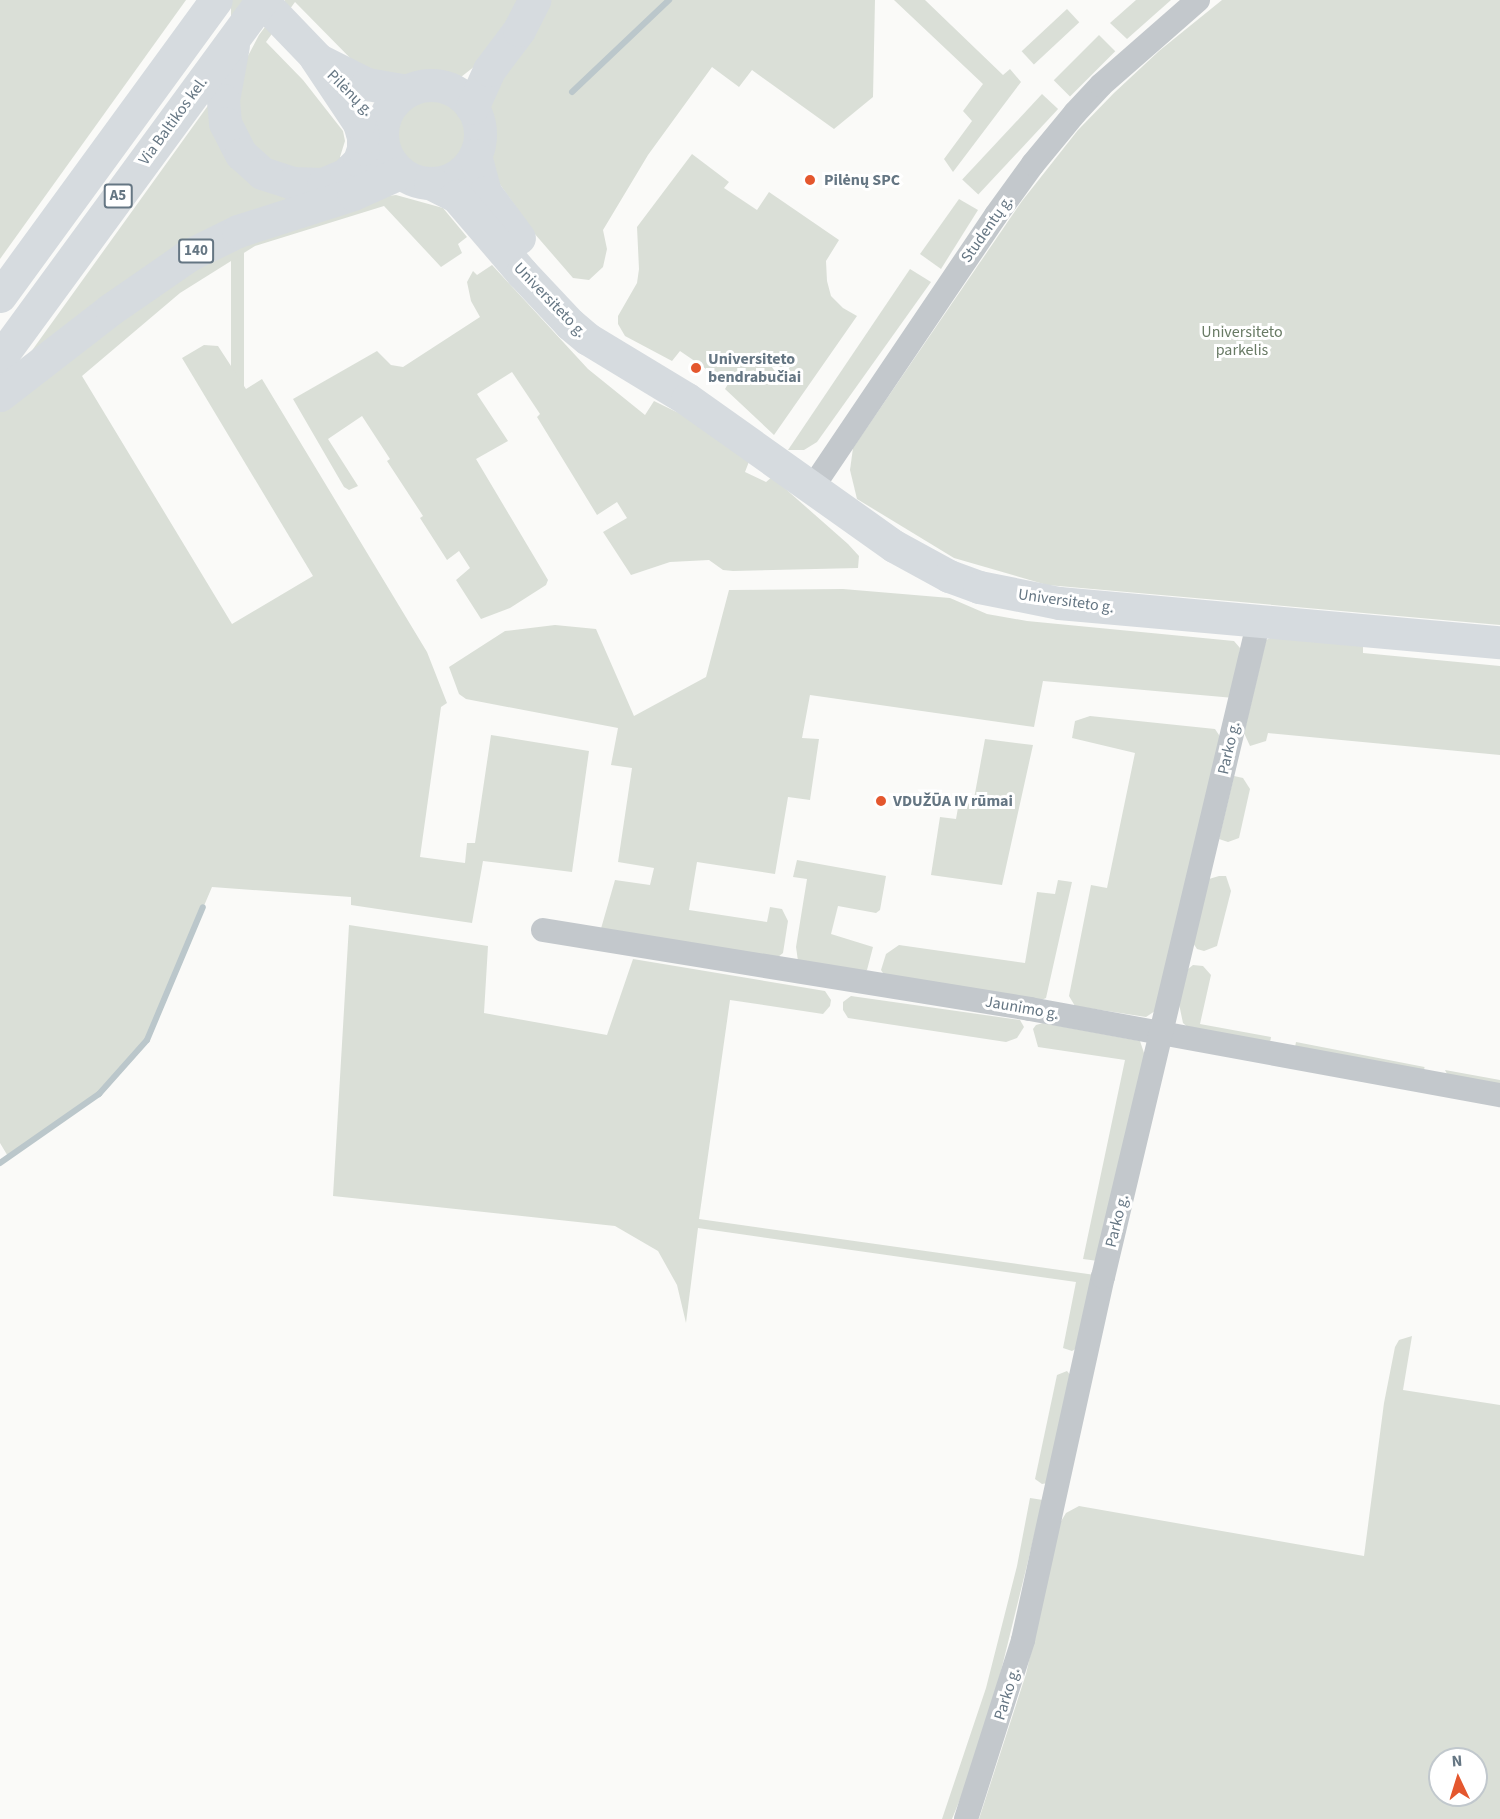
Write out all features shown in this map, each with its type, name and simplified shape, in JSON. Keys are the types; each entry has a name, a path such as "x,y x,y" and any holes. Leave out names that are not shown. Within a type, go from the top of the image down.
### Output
{"main road":[{"name":"A5","path":"0,296 216,0"},
{"name":"Via Baltikos kel.","path":"0,358 262,0"},
{"name":"Pilėnų g.","path":"262,0 315,57 374,115 382,130"},
{"path":"472,108 489,70 519,30 534,0"},
{"path":"236,35 223,100 225,123 241,154 262,173 292,183 323,184 346,174 359,161 363,149 363,137 359,123 315,57"},
{"name":"Pilėnų g.","path":"315,57 367,84 407,92"},
{"path":"421,86 450,89 472,108 480,131 475,155 456,176 415,178 386,154 382,130 390,108 407,92 421,86"},
{"name":"Universiteto g.","path":"475,155 486,192 510,228 602,325 687,399"},
{"name":"Universiteto g.","path":"415,178 456,196 570,324 609,353 687,399 920,562 979,587 1059,603 1500,642"},
{"name":"140","path":"0,395 111,309 189,255 238,231 353,194 415,178"}],"street":[{"name":"Studentų g.","path":"812,488 996,215 1033,164 1074,113 1101,85 1198,0"},
{"name":"Parko g.","path":"966,1819 1023,1640 1103,1277 1259,620"},
{"name":"Jaunimo g.","path":"543,930 1030,1009 1162,1035 1500,1095"}],"green space":[{"path":"0,0 186,0 0,259"},
{"path":"231,0 244,0 244,393 231,393"},
{"path":"285,0 522,0 475,66 461,77 399,77 358,66 295,2 266,42 303,80 343,131 345,141 340,157 347,162 335,170 273,168 238,126 240,71 259,35"},
{"path":"550,0 875,0 873,97 834,129 752,70 739,87 712,67 648,155 603,230 607,249 603,267 589,280 573,278 534,233 499,183 489,162 488,96 542,18"},
{"path":"894,0 925,0 1003,75 1010,69 1021,82 953,172 944,159 972,121 963,111 983,84"},
{"path":"1136,0 1171,0 1127,39 1110,23"},
{"name":"Universiteto parkelis","path":"1222,0 1500,0 1500,625 1047,585 954,558 857,499 850,470 853,448 1022,201 1078,130 1114,93 1159,51"},
{"path":"1067,9 1079,22 1034,64 1022,51"},
{"path":"1099,35 1115,51 1070,97 1054,80"},
{"path":"1042,94 1058,109 978,195 962,180"},
{"path":"431,99 450,105 460,115 466,134 460,153 450,163 431,169 412,163 402,153 396,134 402,115 412,105"},
{"path":"212,100 218,137 308,198 28,356"},
{"path":"692,154 729,182 724,188 757,210 769,192 839,240 826,261 827,281 831,296 843,308 857,316 774,435 725,389 728,384 680,351 672,361 625,336 618,324 618,316 637,283 639,269 637,227"},
{"path":"396,195 443,208 467,237 458,244 462,253 441,267 384,206 255,246 180,293 82,376 232,624 313,576 182,358 204,345 218,346 246,389 262,379 427,652 447,703 441,707 420,857 465,863 467,843 475,843 491,735 589,751 572,872 483,861 472,923 351,905 351,897 212,887 147,1040 99,1094 9,1158 0,1143 0,411 62,363 235,243 379,197"},
{"path":"959,199 978,210 941,269 920,254"},
{"path":"492,265 588,369 645,415 654,401 699,423 750,459 745,472 766,482 772,477 848,544 859,556 858,568 733,571 723,570 709,560 670,562 631,575 603,532 627,518 617,502 597,515 537,417 540,414 512,372 477,394 508,441 476,459 548,580 546,585 510,608 481,619 456,580 470,568 459,551 447,560 420,518 423,516 387,461 390,459 362,416 328,439 358,486 349,490 344,487 293,399 377,351 391,365 403,367 480,317 471,301 467,282 473,271 477,275"},
{"path":"910,269 931,282 817,442 804,450 788,450"},
{"path":"843,589 950,598 987,614 1027,621 1234,641 1240,648 1234,698 1043,681 1034,727 810,695 802,738 819,739 810,800 788,797 775,874 697,862 689,910 767,922 770,907 782,909 788,921 783,953 773,961 600,932 615,880 650,885 654,868 618,862 632,768 611,765 618,728 466,699 459,694 449,667 505,631 555,625 596,629 634,716 706,677 729,590"},
{"path":"1270,638 1363,645 1363,653 1500,666 1500,755 1268,733 1266,741 1250,746 1244,733 1266,640"},
{"path":"1090,716 1215,729 1221,738 1158,1009 1146,1017 1075,1006 1069,996 1091,885 1107,888 1135,753 1072,738 1075,721"},
{"path":"985,739 1033,745 1002,885 931,875 940,817 956,819 959,802 973,804"},
{"path":"1234,776 1243,778 1250,789 1239,838 1228,842 1219,839"},
{"path":"797,860 886,876 880,910 876,913 838,906 831,934 873,947 867,970 860,975 798,961 796,947 807,879 793,877"},
{"path":"1226,876 1231,891 1217,946 1204,951 1197,949 1193,943 1209,879"},
{"path":"1058,880 1072,882 1046,998 1039,1001 885,976 881,970 886,954 899,945 1025,963 1037,892 1055,894"},
{"path":"349,925 488,946 484,1013 607,1035 633,959 825,991 831,1000 830,1006 823,1014 730,1000 699,1219 1095,1275 1079,1347 1072,1351 1063,1348 1076,1282 698,1228 686,1323 677,1285 658,1251 615,1226 333,1196"},
{"path":"1193,965 1203,966 1211,975 1200,1024 1271,1037 1270,1043 1191,1030 1183,1023 1179,1004 1188,969"},
{"path":"851,996 1020,1020 1024,1027 1017,1038 1006,1042 848,1018 843,1010 843,1002"},
{"path":"1043,1023 1140,1041 1145,1056 1098,1261 1083,1259 1125,1060 1038,1047 1033,1029 1036,1025"},
{"path":"1296,1042 1425,1067 1424,1072 1295,1047"},
{"path":"1445,1070 1500,1080 1500,1086 1448,1076"},
{"path":"1412,1336 1403,1390 1500,1405 1500,1819 979,1819 1026,1674 1060,1523 1066,1513 1079,1506 1364,1556 1384,1403 1395,1347 1399,1340"},
{"path":"1067,1371 1071,1376 1048,1483 1042,1484 1035,1479 1057,1375"},
{"path":"1030,1498 1043,1500 1000,1675 977,1758 952,1819 942,1819 986,1688 1017,1566"}],"waterway":[{"path":"572,92 669,0"},
{"path":"0,1163 99,1094 147,1040 203,907"}],"place":[{"name":"Pilėnų SPC","path":"810,180"},
{"name":"Universiteto bendrabučiai","path":"696,368"},
{"name":"VDUŽŪA IV rūmai","path":"881,801"}]}
